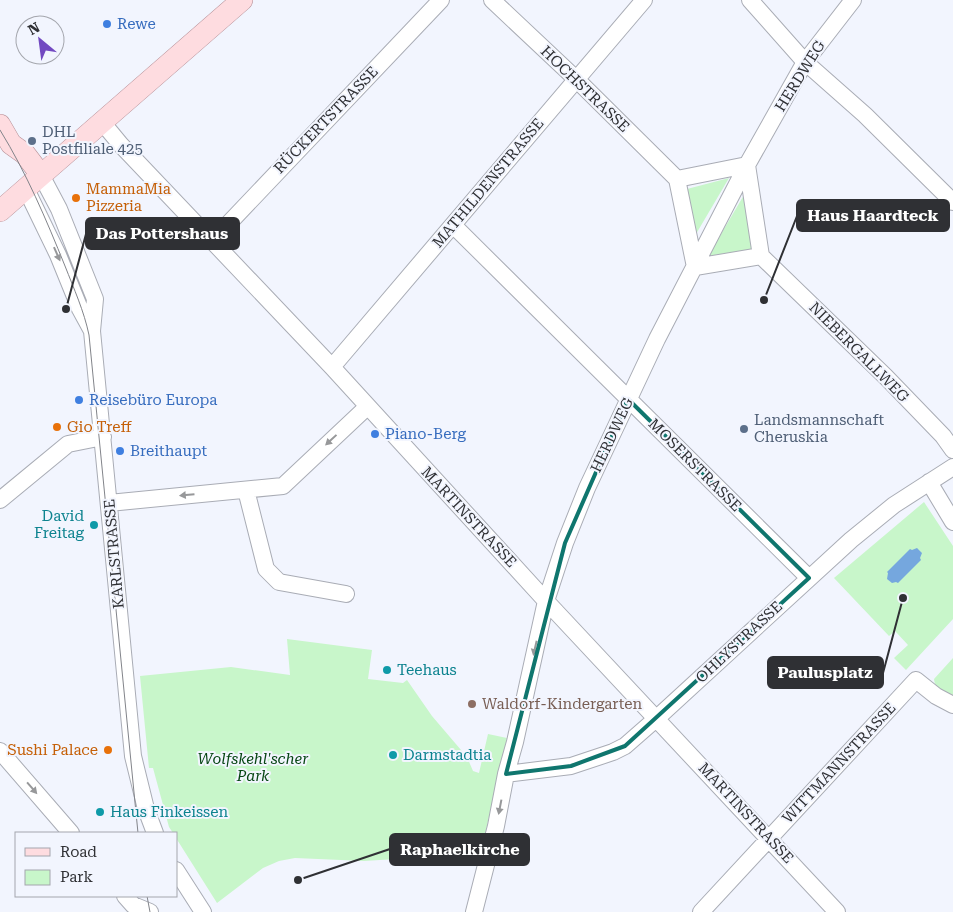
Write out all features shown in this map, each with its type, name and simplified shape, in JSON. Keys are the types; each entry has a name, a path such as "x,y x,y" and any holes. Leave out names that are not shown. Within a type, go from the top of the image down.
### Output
{"main road":[{"path":"0,211 242,0"},
{"name":"KARLSTRASSE","path":"0,125 12,144 25,154 34,182"}],"street":[{"name":"RÜCKERTSTRASSE","path":"212,241 441,0"},
{"name":"HOCHSTRASSE","path":"492,0 576,79 677,179"},
{"name":"MATHILDENSTRASSE","path":"332,367 644,0"},
{"path":"750,0 804,62 865,115 953,202"},
{"name":"HERDWEG","path":"474,912 496,826 546,600 572,524 628,399 747,165 804,62 853,0"},
{"name":"MARTINSTRASSE","path":"102,122 121,145 332,367 367,407 837,912"},
{"path":"747,165 761,256 695,267 677,179 747,165"},
{"name":"KARLSTRASSE","path":"34,182 59,209 95,299 92,331 132,756 146,809 155,832"},
{"name":"MOSERSTRASSE","path":"453,225 809,578"},
{"name":"NIEBERGALLWEG","path":"761,256 886,378 943,436 953,450"},
{"path":"109,503 282,486 367,407"},
{"path":"0,500 68,444 80,440 103,437"},
{"name":"OHLYSTRASSE","path":"506,774 572,766 625,746 851,540 894,505 953,467"},
{"path":"929,482 953,522"},
{"path":"246,490 266,569 278,582 346,594"},
{"name":"WITTMANNSTRASSE","path":"701,912 916,680 936,696 953,706"},
{"path":"0,751 70,832"},
{"path":"178,874 198,911"},
{"path":"126,904 150,912"}],"highlighted area":[{"path":"628,399 809,578 625,746 571,766 506,774 565,543"}],"green space":[{"path":"729,178 696,234 687,189"},
{"path":"744,195 753,249 708,256"},
{"path":"924,502 953,546 953,619 906,670 894,658 908,645 895,631 889,636 834,578"},
{"name":"Wolfskehl'scher Park","path":"287,639 372,650 368,679 403,683 407,680 432,716 467,757 473,771 479,773 488,734 507,738 483,843 469,840 440,851 396,859 364,861 295,858 279,861 263,868 217,903 178,841 178,832 172,832 169,827 153,768 149,768 140,676 231,667 290,675"},
{"path":"953,658 953,695 938,688 934,679"}],"water":[{"path":"917,548 922,553 921,560 898,583 892,583 887,579 887,572 910,549"}],"tram line":[{"path":"0,130 19,163 58,248 89,335 138,832"},
{"path":"147,897 150,912"}],"place":[{"name":"Rewe","path":"107,24"},
{"name":"DHL Postfiliale 425","path":"32,141"},
{"name":"MammaMia Pizzeria","path":"76,198"},
{"name":"Haus Haardteck","path":"764,300"},
{"name":"Das Pottershaus","path":"66,309"},
{"name":"Reisebüro Europa","path":"79,400"},
{"name":"Gio Treff","path":"57,427"},
{"name":"Landsmannschaft Cheruskia","path":"744,429"},
{"name":"Piano-Berg","path":"375,434"},
{"name":"Breithaupt","path":"120,451"},
{"name":"David Freitag","path":"94,525"},
{"name":"Paulusplatz","path":"903,598"},
{"name":"Teehaus","path":"387,670"},
{"name":"Waldorf-Kindergarten","path":"472,704"},
{"name":"Sushi Palace","path":"108,750"},
{"name":"Darmstadtia","path":"393,755"},
{"name":"Haus Finkeissen","path":"100,812"},
{"name":"Raphaelkirche","path":"298,880"}]}
